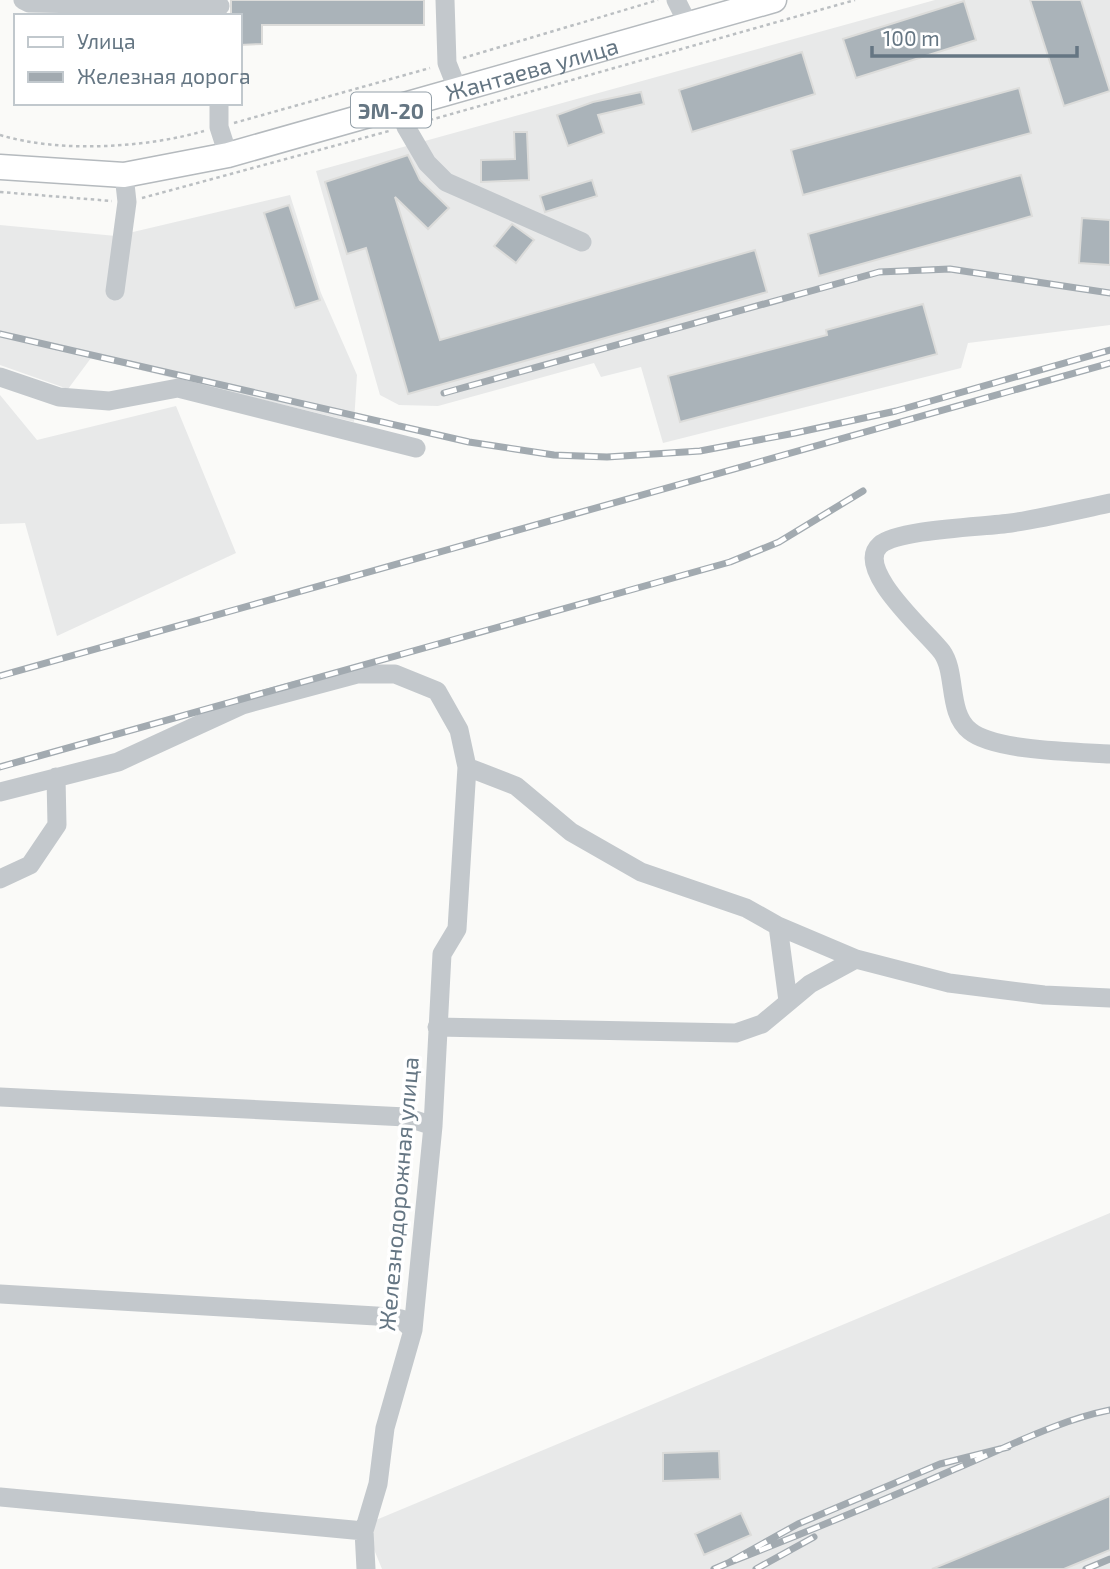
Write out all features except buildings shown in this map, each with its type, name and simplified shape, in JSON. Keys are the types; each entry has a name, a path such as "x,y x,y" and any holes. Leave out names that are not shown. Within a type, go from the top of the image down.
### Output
{"main road":[{"name":"Жантаева улица","path":"0,167 124,175 228,155 774,0"}],"street":[{"path":"23,0 29,3 220,7"},
{"path":"445,0 447,63 458,91"},
{"path":"677,0 688,24"},
{"path":"219,105 219,127 228,155"},
{"path":"401,107 406,127 427,163 446,182 582,242"},
{"path":"115,291 128,202 124,175"},
{"path":"0,377 59,397 109,401 178,388 416,448"},
{"path":"1110,503 1013,523 906,535 881,543 876,551 874,565 903,612 943,654 952,692 968,730 990,743 1110,754"},
{"name":"Железнодорожная улица","path":"0,792 118,762 242,705 357,674 395,674 437,691 459,730 467,767 457,929 442,954 433,1126 413,1330 385,1428 378,1484 364,1531 366,1569"},
{"path":"467,767 516,786 571,832 641,872 746,908 778,926 856,959 949,983 1044,995 1110,998"},
{"path":"0,879 30,865 57,825 57,777"},
{"path":"778,926 788,1000"},
{"name":"Железнодорожная улица","path":"437,1027 736,1033 762,1024 788,1000 856,959"},
{"path":"0,1097 406,1117 433,1126"},
{"path":"0,1294 376,1316 401,1319 413,1330"},
{"path":"0,1497 364,1531"}],"path":[{"path":"0,135 46,142 134,145 219,127 658,0"}],"shaded area":[{"path":"935,0 1110,0 1110,325 968,343 961,368 663,443 641,367 601,377 594,363 438,406 399,405 380,395 316,171"},
{"path":"290,195 321,293 357,375 354,422 91,358 68,389 0,365 0,225 116,236"},
{"path":"0,395 37,440 176,406 236,553 57,636 25,523 0,524"},
{"path":"1110,1213 1110,1569 382,1569 364,1525"}],"railway":[{"path":"444,393 879,272 950,269 1110,293"},
{"path":"0,334 469,442 554,455 607,457 700,451 795,433 896,411 1110,350"},
{"path":"0,676 1110,363"},
{"path":"0,767 730,562 779,542 863,491"},
{"path":"1008,1447 940,1464 798,1524 728,1563 870,1505 974,1461 993,1452 1012,1444 1031,1436 1110,1410"},
{"path":"756,1569 814,1537"},
{"path":"1086,1569 1110,1559"},
{"path":"714,1569 728,1563"}]}
